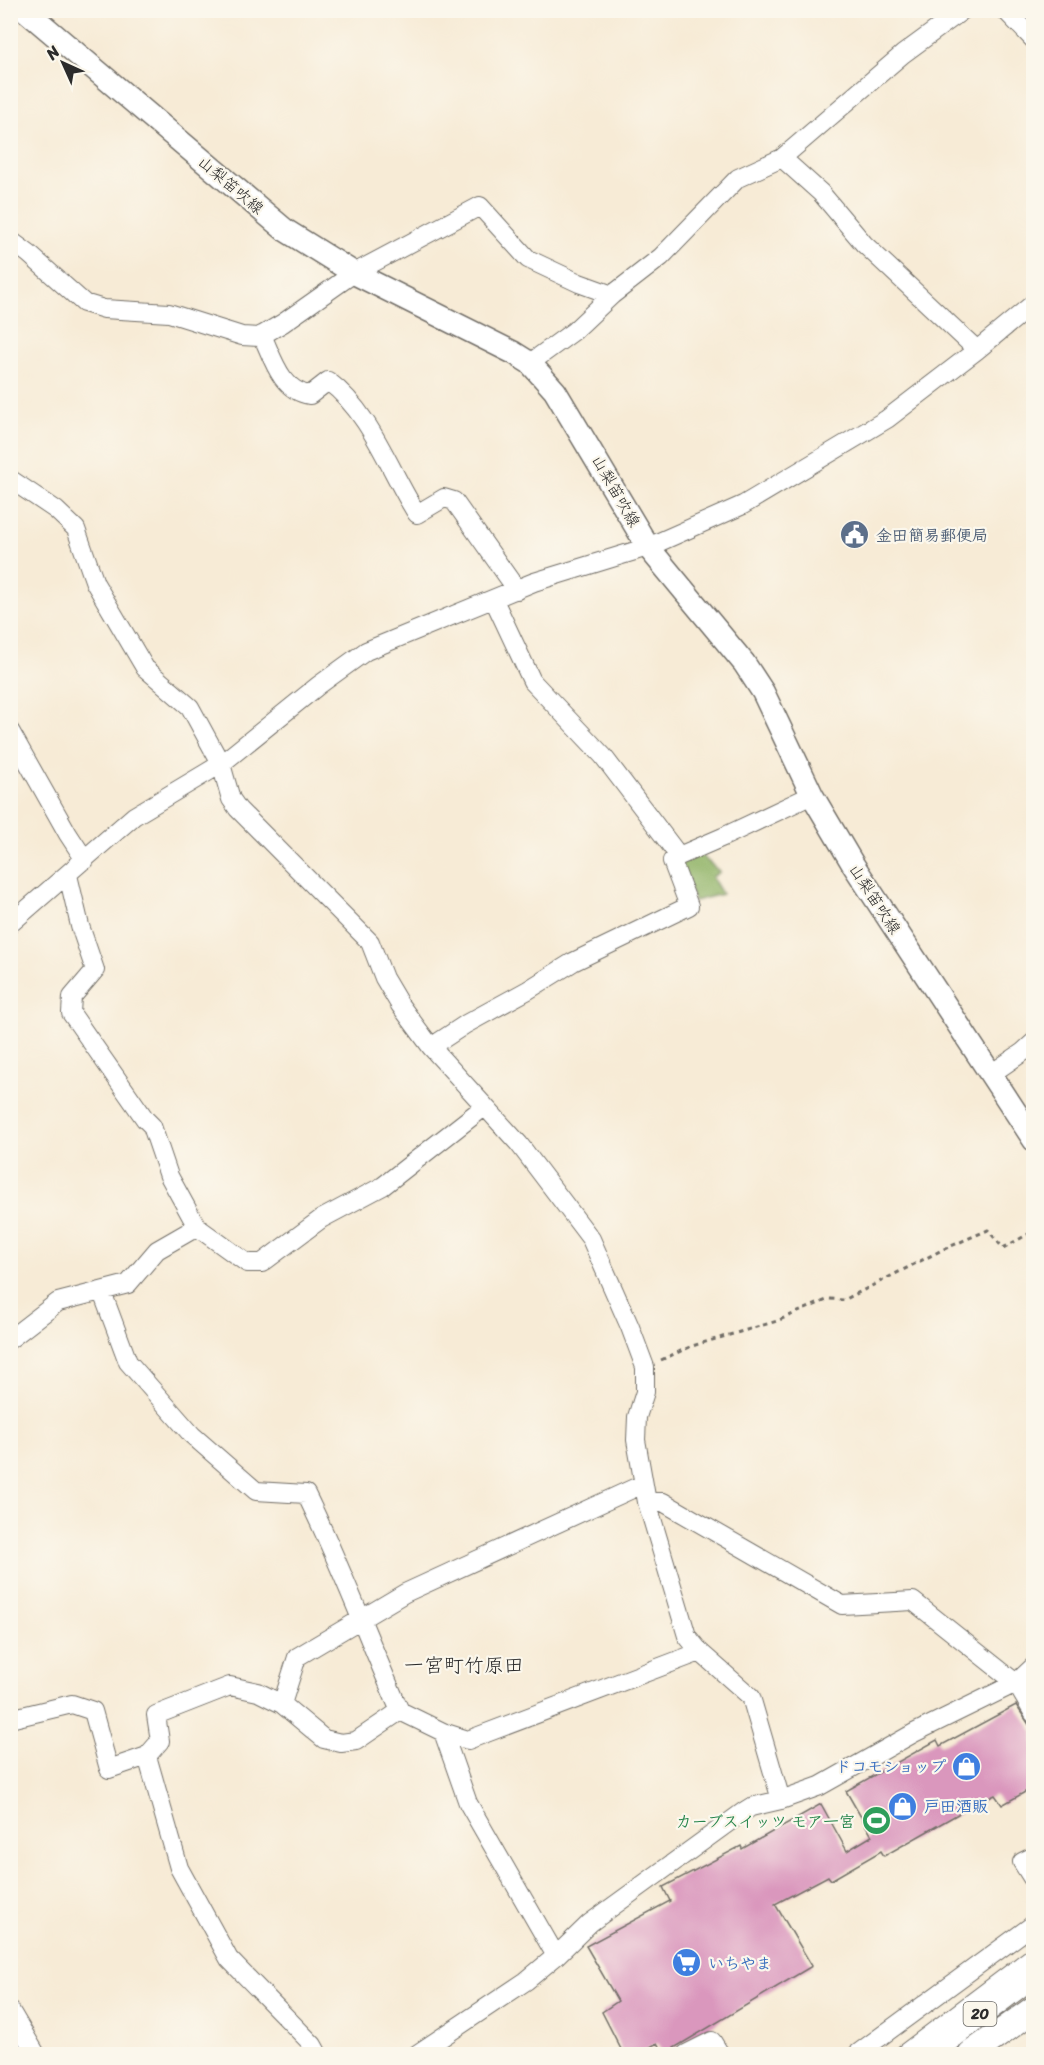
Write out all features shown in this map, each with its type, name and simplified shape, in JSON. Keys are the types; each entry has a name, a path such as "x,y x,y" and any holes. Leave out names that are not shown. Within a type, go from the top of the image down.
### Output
{"highway":[{"name":"20","path":"927,2055 1034,1973"},
{"name":"20","path":"971,2055 1034,2009"}],"main road":[{"name":"山梨笛吹線","path":"25,10 285,230 354,273 490,340 530,363 555,391 648,547 744,663 763,692 812,795 854,866 1034,1140"}],"street":[{"path":"530,363 574,331 612,295 661,257 738,178 782,158 903,54 963,10"},
{"path":"1005,10 1032,36"},
{"path":"782,158 821,193 864,244 977,350"},
{"path":"10,240 84,303 104,309 169,313 242,336 259,337 354,273 480,206 528,259 579,283 612,295"},
{"path":"10,924 134,816 221,764 320,684 366,651 534,582 648,547 742,505 887,419 1034,303"},
{"path":"262,335 279,373 288,385 299,393 310,395 328,381 340,390 371,431 417,514 444,498 454,501 517,590"},
{"path":"10,479 56,510 76,529 94,583 145,668 190,707 221,764 231,799 238,809 370,942 384,978 400,1005 431,1047 519,1144 591,1239 645,1367 645,1392 637,1417 636,1440 647,1502 687,1636 700,1652 751,1697 781,1800"},
{"path":"494,600 532,681 603,756 679,856"},
{"path":"10,731 85,860"},
{"path":"431,1047 573,962 689,906 672,861 812,795"},
{"path":"68,875 80,926 95,970 72,997 71,1013 152,1126 169,1176 197,1227 248,1263 262,1263 321,1219 383,1186 484,1107"},
{"path":"991,1074 1034,1042"},
{"path":"10,1339 58,1302 128,1284 157,1250 197,1227"},
{"path":"102,1292 128,1362 192,1435 256,1491 306,1494 328,1540 400,1711 443,1732 468,1740 700,1652"},
{"path":"282,1704 297,1657 405,1593 643,1484"},
{"path":"647,1502 663,1502 842,1605 913,1600 1016,1683 1034,1714"},
{"path":"417,2055 526,1981 605,1911 742,1812 751,1807 781,1800 820,1786 914,1733 1016,1683 1034,1666"},
{"path":"10,1717 72,1704 93,1711 109,1769 147,1756 160,1741 156,1715 230,1686 258,1692 282,1704 324,1739 341,1743 356,1741 400,1711"},
{"path":"443,1732 468,1803 556,1956"},
{"path":"147,1756 178,1868 229,1959 313,2045 318,2055"},
{"path":"1034,1856 1023,1862 1034,1881"},
{"path":"857,2055 1034,1924"},
{"path":"904,2055 1034,1956"},
{"path":"10,2010 36,2055"},
{"path":"686,2055 712,2041 720,2055"}],"path":[{"path":"645,1367 692,1346 777,1321 829,1299 844,1300 944,1249 988,1230 1003,1248 1034,1231"}],"green space":[{"path":"698,853 720,872 712,877 722,894 694,901 679,862"}],"building":[{"path":"1016,1705 1034,1732 1034,1787 1002,1805 995,1795 884,1856 881,1851 831,1880 828,1876 775,1904 812,1966 664,2054 657,2043 637,2055 624,2055 602,2012 618,2001 586,1946 670,1901 663,1887 741,1846 742,1849 821,1804 847,1851 872,1836 846,1791 937,1740 940,1746"}],"place":[{"name":"金田簡易郵便局","path":"855,535"},
{"name":"ドコモショップ","path":"967,1766"},
{"name":"戸田酒販","path":"903,1806"},
{"name":"カーブスイッツ モア一宮","path":"876,1821"},
{"name":"いちやま","path":"687,1963"}],"district":[{"name":"一宮町竹原田","path":"464,1665"}]}
